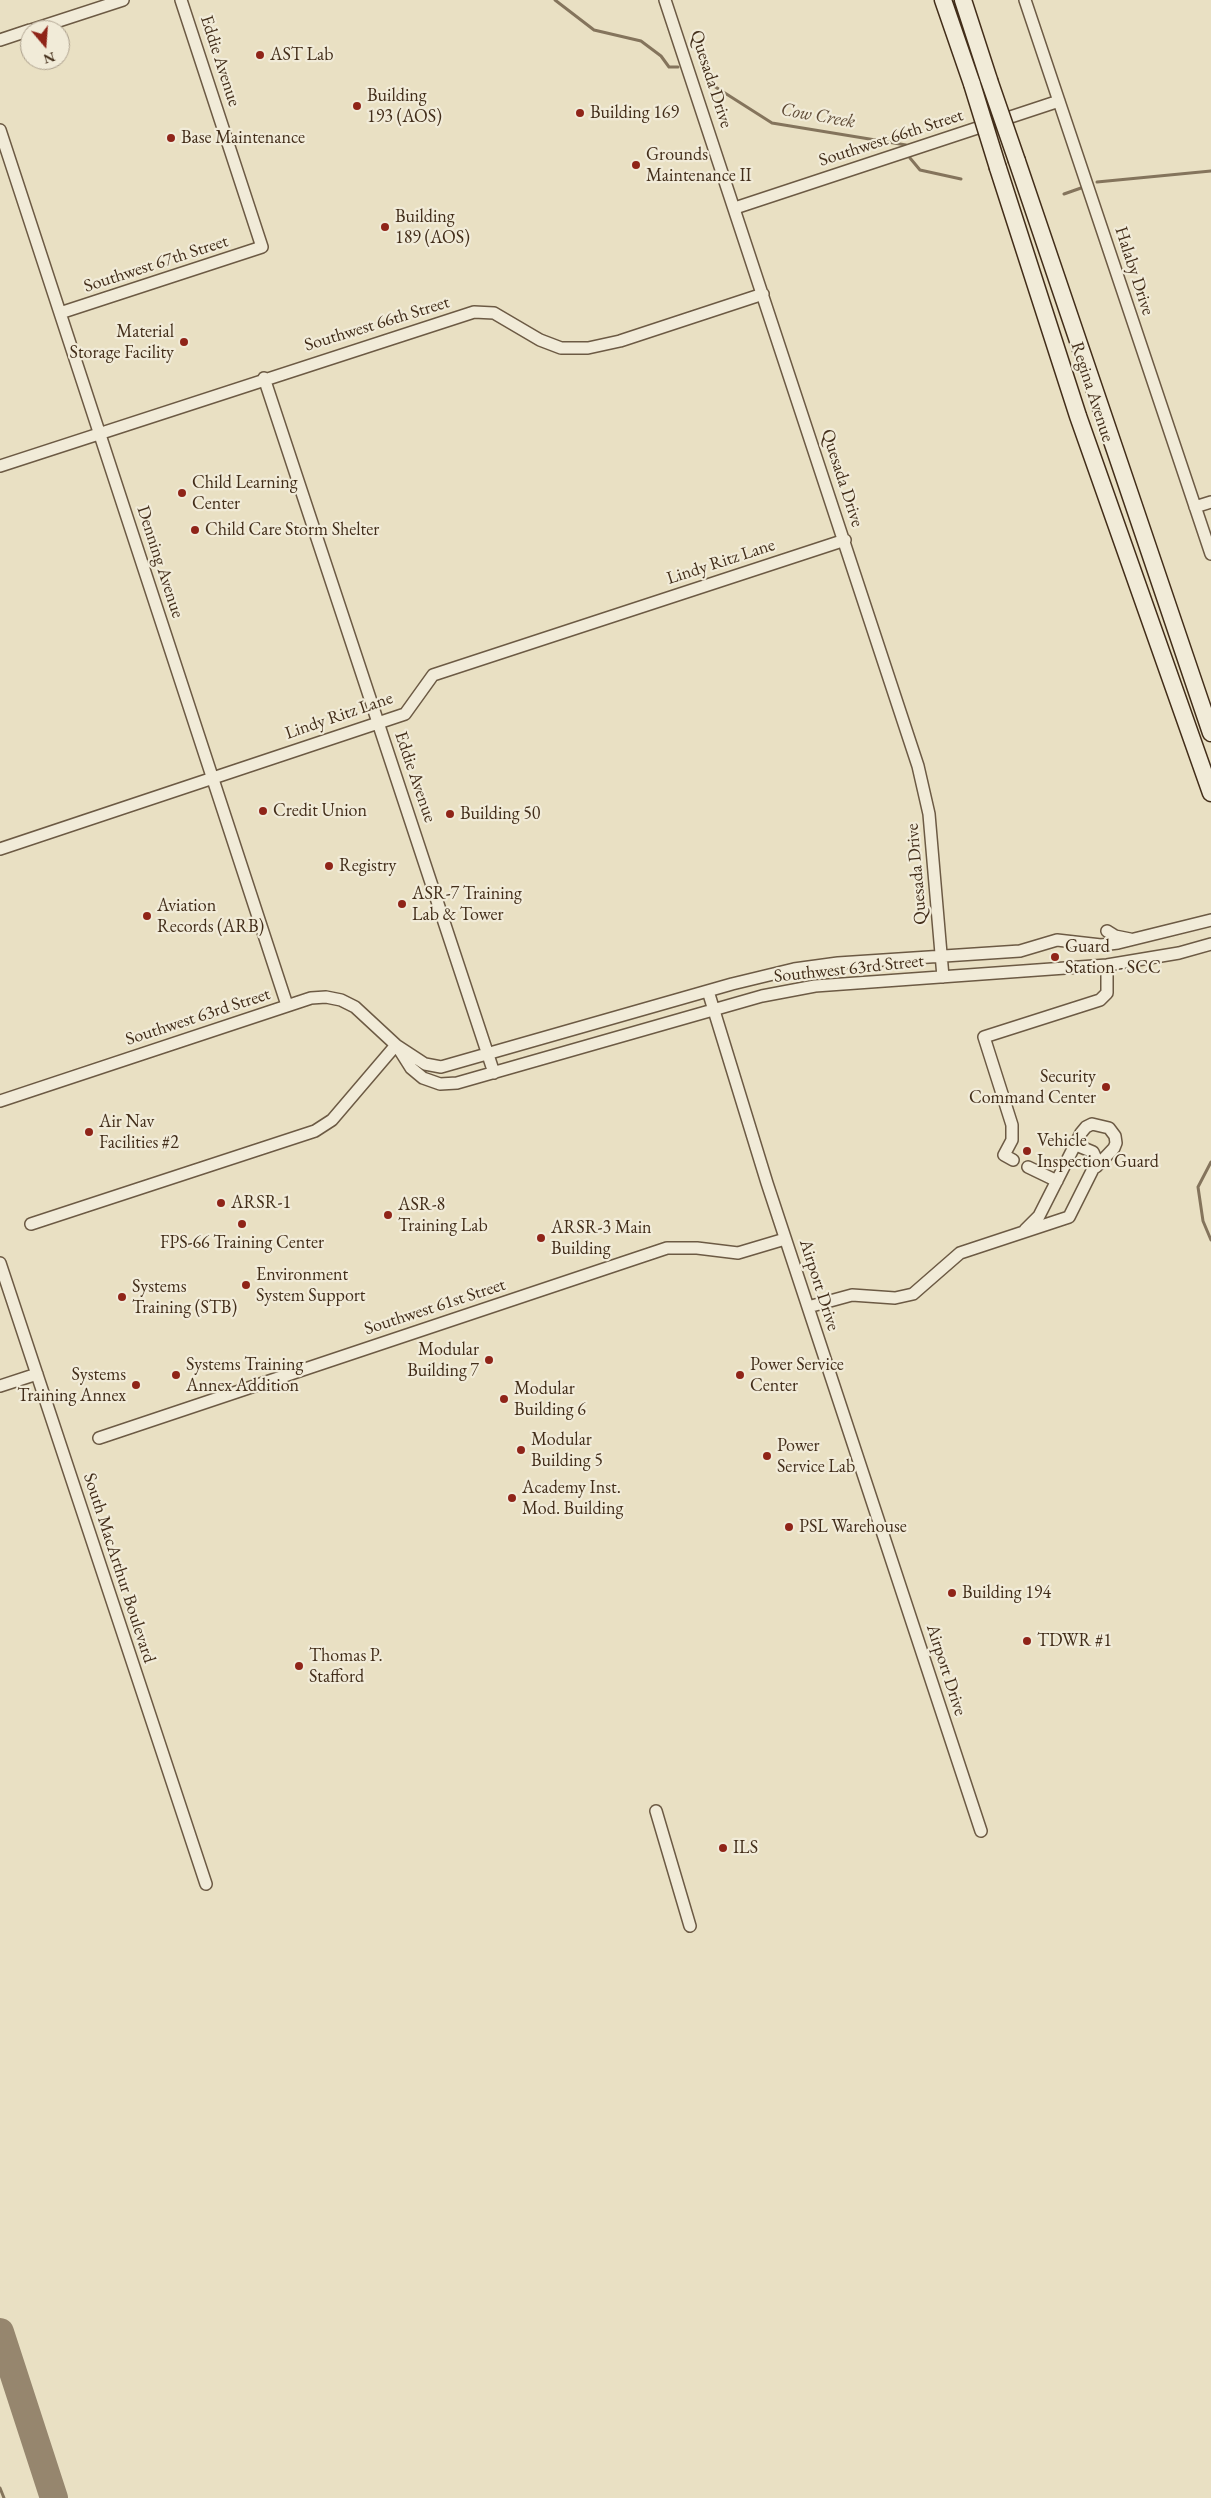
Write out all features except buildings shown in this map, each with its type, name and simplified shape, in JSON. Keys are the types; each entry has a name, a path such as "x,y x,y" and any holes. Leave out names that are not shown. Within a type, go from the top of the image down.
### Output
{"main road":[{"name":"Regina Avenue","path":"943,0 972,84 1078,416 1211,793"},
{"name":"Regina Avenue","path":"963,0 1211,733"}],"street":[{"path":"62,20 123,0"},
{"name":"Eddie Avenue","path":"181,0 262,247"},
{"name":"Quesada Drive","path":"665,0 845,540 918,766 929,814 944,977"},
{"name":"Halaby Drive","path":"1025,0 1211,554"},
{"path":"0,40 20,34"},
{"name":"Southwest 66th Street","path":"735,208 1059,101"},
{"name":"Denning Avenue","path":"0,130 287,1006"},
{"name":"Southwest 67th Street","path":"60,313 262,247"},
{"name":"Southwest 66th Street","path":"0,466 264,378 474,312 494,313 540,340 561,348 588,348 620,341 763,294"},
{"name":"Eddie Avenue","path":"264,378 494,1072"},
{"path":"1195,507 1211,502"},
{"name":"Lindy Ritz Lane","path":"0,849 405,714 433,675 845,540"},
{"name":"Southwest 63rd Street","path":"0,1101 311,998 326,997 341,1000 355,1008 396,1045 426,1064 441,1067 708,991 794,969 838,963 1020,952 1057,940 1101,945 1144,938 1211,920"},
{"path":"1106,931 1127,939 1144,938"},
{"name":"Southwest 63rd Street","path":"396,1045 412,1068 423,1078 440,1084 457,1083 714,1009 762,996 815,986 1108,966 1179,953 1211,944"},
{"path":"1009,1158 1014,1133 984,1037 1100,1000 1107,993 1108,966"},
{"name":"Airport Drive","path":"708,991 785,1239 981,1831"},
{"path":"31,1224 314,1131 332,1120 396,1045"},
{"path":"808,1308 852,1295 894,1298 913,1294 960,1253 1019,1234 1069,1217 1096,1167 1114,1148 1116,1143 1112,1131 1104,1125 1092,1124 1086,1127 1039,1216 1019,1234"},
{"path":"1076,1145 1093,1152 1097,1161 1096,1167"},
{"path":"1028,1167 1057,1181"},
{"name":"Southwest 61st Street","path":"99,1438 667,1248 697,1248 738,1253 785,1239"},
{"name":"South MacArthur Boulevard","path":"0,1263 206,1884"},
{"path":"0,1386 37,1374"},
{"path":"656,1811 690,1926"}],"waterway":[{"name":"Cow Creek","path":"555,0 594,30 641,41 661,56 669,67 678,67"},
{"name":"Cow Creek","path":"706,81 772,123 906,145"},
{"name":"Cow Creek","path":"910,158 920,170 961,179"},
{"name":"Cow Creek","path":"1097,182 1211,171"},
{"name":"Cow Creek","path":"1064,194 1081,188"},
{"path":"1211,1162 1198,1187 1203,1221 1211,1240"},
{"path":"0,2488 4,2498"}],"taxiway":[{"path":"0,2332 54,2498"}],"place":[{"name":"AST Lab","path":"260,55"},
{"name":"Building 193 (AOS)","path":"357,106"},
{"name":"Building 169","path":"580,113"},
{"name":"Base Maintenance","path":"171,138"},
{"name":"Grounds Maintenance II","path":"636,165"},
{"name":"Building 189 (AOS)","path":"385,227"},
{"name":"Material Storage Facility","path":"184,342"},
{"name":"Child Learning Center","path":"182,493"},
{"name":"Child Care Storm Shelter","path":"195,530"},
{"name":"Credit Union","path":"263,811"},
{"name":"Building 50","path":"450,814"},
{"name":"Registry","path":"329,866"},
{"name":"ASR-7 Training Lab & Tower","path":"402,904"},
{"name":"Aviation Records (ARB)","path":"147,916"},
{"name":"Guard Station - SCC","path":"1055,957"},
{"name":"Security Command Center","path":"1106,1087"},
{"name":"Air Nav Facilities #2","path":"89,1132"},
{"name":"Vehicle Inspection Guard","path":"1027,1151"},
{"name":"ARSR-1","path":"221,1203"},
{"name":"ASR-8 Training Lab","path":"388,1215"},
{"name":"FPS-66 Training Center","path":"242,1224"},
{"name":"ARSR-3 Main Building","path":"541,1238"},
{"name":"Environment System Support","path":"246,1285"},
{"name":"Systems Training (STB)","path":"122,1297"},
{"name":"Modular Building 7","path":"489,1360"},
{"name":"Systems Training Annex Addition","path":"176,1375"},
{"name":"Power Service Center","path":"740,1375"},
{"name":"Systems Training Annex","path":"136,1385"},
{"name":"Modular Building 6","path":"504,1399"},
{"name":"Modular Building 5","path":"521,1450"},
{"name":"Power Service Lab","path":"767,1456"},
{"name":"Academy Inst. Mod. Building","path":"512,1498"},
{"name":"PSL Warehouse","path":"789,1527"},
{"name":"Building 194","path":"952,1593"},
{"name":"TDWR #1","path":"1027,1641"},
{"name":"Thomas P. Stafford","path":"299,1666"},
{"name":"ILS","path":"723,1848"}]}
